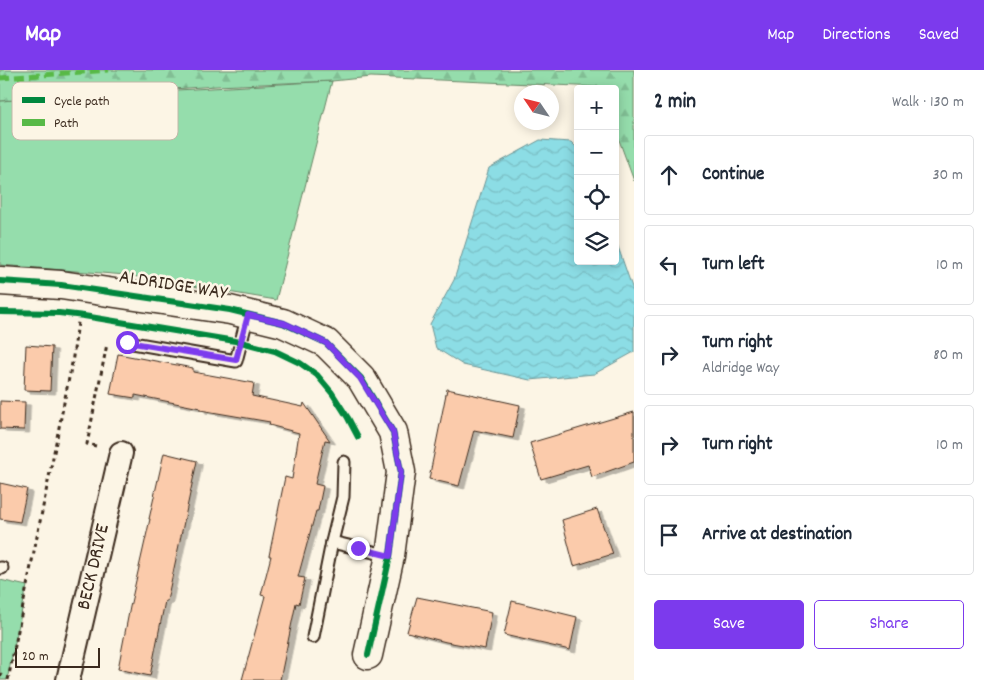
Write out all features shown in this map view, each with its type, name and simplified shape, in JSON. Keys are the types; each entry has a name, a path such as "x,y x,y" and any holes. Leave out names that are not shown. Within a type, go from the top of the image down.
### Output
{"street":[{"name":"ALDRIDGE WAY","path":"0,282 61,285 230,310 284,323 326,343 360,378 393,432 401,472 390,556 368,655"},
{"name":"BECK DRIVE","path":"68,680 121,453"}],"lane":[{"path":"127,342 236,360 248,315"},
{"path":"313,637 343,497 344,462"},
{"path":"332,542 390,556"}],"path":[{"path":"8,680 70,373 79,316"},
{"path":"107,340 87,444 121,453"},
{"path":"0,673 3,680"}],"green space":[{"path":"0,70 634,70 634,181 619,140 619,85 574,86 371,77 332,81 178,89 178,82 12,82 12,100 0,101"},
{"path":"332,81 276,300 126,275 0,265 0,101 12,100 12,140 178,140 178,90"},
{"path":"0,580 27,586 7,680 0,680"}],"water":[{"path":"540,140 571,142 574,145 574,265 619,265 619,250 634,293 634,352 594,374 530,380 463,365 436,348 430,324 454,280 489,168"}],"building":[{"path":"26,345 52,347 50,391 24,390"},
{"path":"118,354 193,368 193,372 254,383 252,396 303,407 304,403 330,441 325,440 315,484 323,486 318,511 316,511 298,577 305,578 299,604 296,603 280,680 242,680 265,596 261,595 271,556 269,556 285,477 292,479 299,433 269,425 270,422 200,410 200,408 135,395 135,398 110,394"},
{"path":"447,389 520,405 513,438 474,430 459,486 429,479"},
{"path":"0,401 25,402 24,430 0,429"},
{"path":"634,412 634,462 592,477 588,465 541,479 530,443"},
{"path":"164,453 197,461 150,676 118,669"},
{"path":"0,483 27,489 20,522 0,519"},
{"path":"597,509 613,554 574,566 562,520"},
{"path":"417,597 492,612 485,649 407,632"},
{"path":"512,601 577,617 570,650 504,635"}],"marked path":[{"path":"0,78 109,70"}],"cycle path":[{"path":"0,281 61,285 230,310 283,323 326,343 361,378 393,432 401,472 390,556 368,655"},
{"path":"0,312 59,313 84,316 241,342 275,351 300,363 317,375 332,393 358,437"}],"route":[{"path":"127,342 236,360 248,315 284,323 326,343 360,378 393,432 401,472 390,556 358,548"}]}
